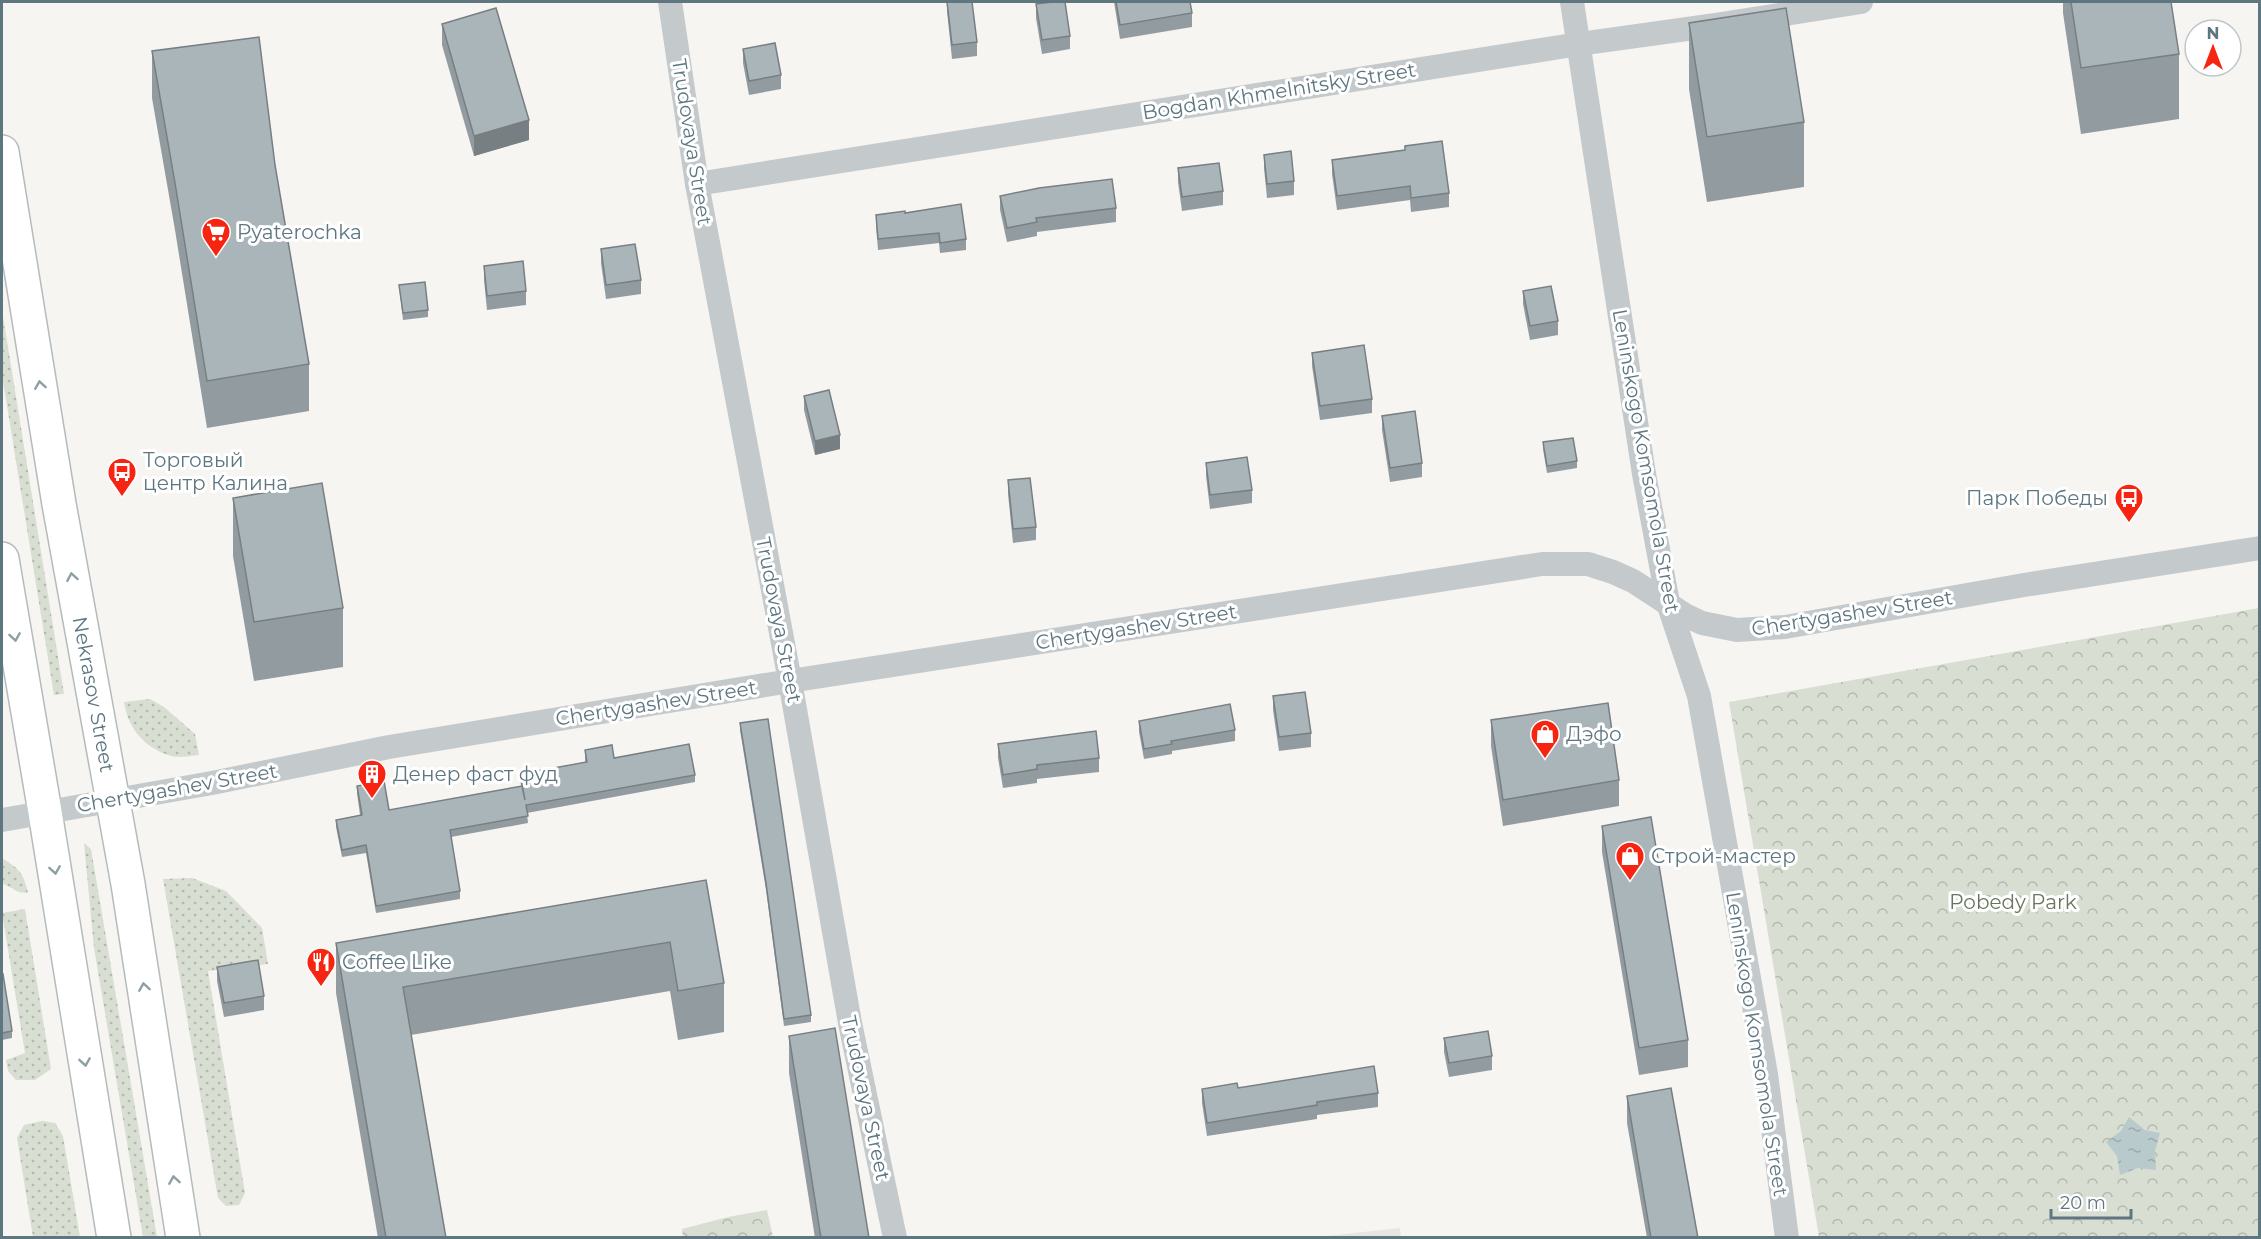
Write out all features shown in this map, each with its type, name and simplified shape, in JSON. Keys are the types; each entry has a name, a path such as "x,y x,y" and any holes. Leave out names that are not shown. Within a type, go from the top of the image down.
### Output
{"main road":[{"name":"Nekrasov Street","path":"2,152 59,504 128,884 183,1238"},
{"path":"2,559 114,1238"}],"street":[{"name":"Trudovaya Street","path":"670,2 697,184 790,681 850,1023 895,1238"},
{"name":"Leninskogo Komsomola Street","path":"1572,2 1644,474 1668,603 1700,696 1766,1074 1787,1238"},
{"name":"Bogdan Khmelnitsky Street","path":"697,184 1579,44 1861,2"},
{"name":"Chertygashev Street","path":"2,819 389,747 790,681 1542,564 1588,564 1634,581 1685,615 1702,623 1727,629 1756,630 2259,548"}],"shaded area":[{"path":"1400,1228 1401,1237 1317,1237"}],"green space":[{"path":"2,310 64,694 54,695 2,375"},
{"name":"Pobedy Park","path":"2259,608 2259,1237 1819,1237 1729,702"},
{"path":"150,699 164,707 195,734 199,755 171,756 153,748 139,736 129,720 124,702"},
{"path":"84,843 91,849 157,1237 143,1237 94,948"},
{"path":"2,858 20,872 28,893 19,892 2,883"},
{"path":"192,878 226,891 262,928 268,964 208,971 245,1193 239,1205 226,1206 218,1198 163,879"},
{"path":"25,909 51,1069 35,1080 16,1080 8,1071 6,1060 25,1053 2,913"},
{"path":"42,1121 55,1123 63,1136 80,1237 33,1237 17,1138 24,1125"},
{"path":"767,1210 773,1237 683,1237 682,1229"}],"water":[{"path":"2129,1117 2145,1130 2160,1133 2155,1151 2156,1170 2138,1168 2120,1175 2117,1156 2106,1142 2121,1131"}],"building":[{"path":"947,2 972,2 977,42 952,45"},
{"path":"1065,2 1070,36 1042,40 1036,4"},
{"path":"1116,2 1190,2 1192,13 1120,25"},
{"path":"2071,2 2171,2 2179,54 2081,68"},
{"path":"496,8 529,120 474,136 442,24"},
{"path":"1786,8 1804,122 1707,137 1689,23"},
{"path":"259,37 275,165 309,364 207,381 152,51"},
{"path":"775,43 781,75 749,81 743,49"},
{"path":"1442,141 1449,193 1411,198 1410,186 1337,196 1332,160 1405,150 1405,146"},
{"path":"1291,151 1294,181 1267,184 1264,155"},
{"path":"1219,163 1223,191 1182,197 1178,168"},
{"path":"1112,179 1116,208 1036,218 1037,222 1007,228 1000,196 1039,188"},
{"path":"961,204 966,239 940,243 939,233 878,239 876,215"},
{"path":"635,244 641,280 606,285 601,249"},
{"path":"523,261 526,291 487,296 484,266"},
{"path":"425,282 428,310 403,313 399,285"},
{"path":"1551,286 1558,321 1530,326 1523,291"},
{"path":"1364,345 1372,399 1320,406 1312,353"},
{"path":"829,390 840,435 815,441 804,396"},
{"path":"1415,411 1422,463 1390,468 1382,416"},
{"path":"1573,438 1577,461 1547,466 1543,442"},
{"path":"1247,457 1252,490 1210,495 1206,463"},
{"path":"1030,478 1036,527 1013,529 1008,480"},
{"path":"322,483 343,608 254,622 233,498"},
{"path":"1305,692 1311,733 1279,737 1273,696"},
{"path":"1608,703 1619,780 1503,800 1491,720"},
{"path":"1230,704 1235,730 1171,741 1172,744 1144,749 1139,721"},
{"path":"768,719 811,1015 784,1019 766,883 740,723"},
{"path":"1096,731 1099,758 1037,765 1037,769 1003,775 998,744"},
{"path":"689,744 695,775 526,805 528,816 450,830 460,891 376,906 366,845 342,850 336,820 362,815 357,786 384,781 389,810 522,786 525,800 520,774 587,762 585,750 612,745 614,758"},
{"path":"1651,817 1688,1040 1639,1048 1602,826"},
{"path":"706,880 724,983 678,991 670,942 403,987 446,1238 386,1238 336,943"},
{"path":"258,960 264,996 224,1003 217,967"},
{"path":"2,974 12,1031 2,1033"},
{"path":"835,1028 869,1238 821,1238 789,1036"},
{"path":"1488,1031 1492,1056 1449,1063 1444,1038"},
{"path":"1374,1066 1378,1093 1207,1123 1202,1089 1237,1083 1238,1088"},
{"path":"1671,1088 1698,1238 1651,1238 1627,1096"}],"place":[{"name":"Pyaterochka","path":"216,258"},
{"name":"Торговый центр Калина","path":"122,498"},
{"name":"Парк Победы","path":"2129,524"},
{"name":"Дэфо","path":"1545,760"},
{"name":"Денер фаст фуд","path":"372,800"},
{"name":"Строй-мастер","path":"1630,882"},
{"name":"Coffee Like","path":"321,988"}]}
